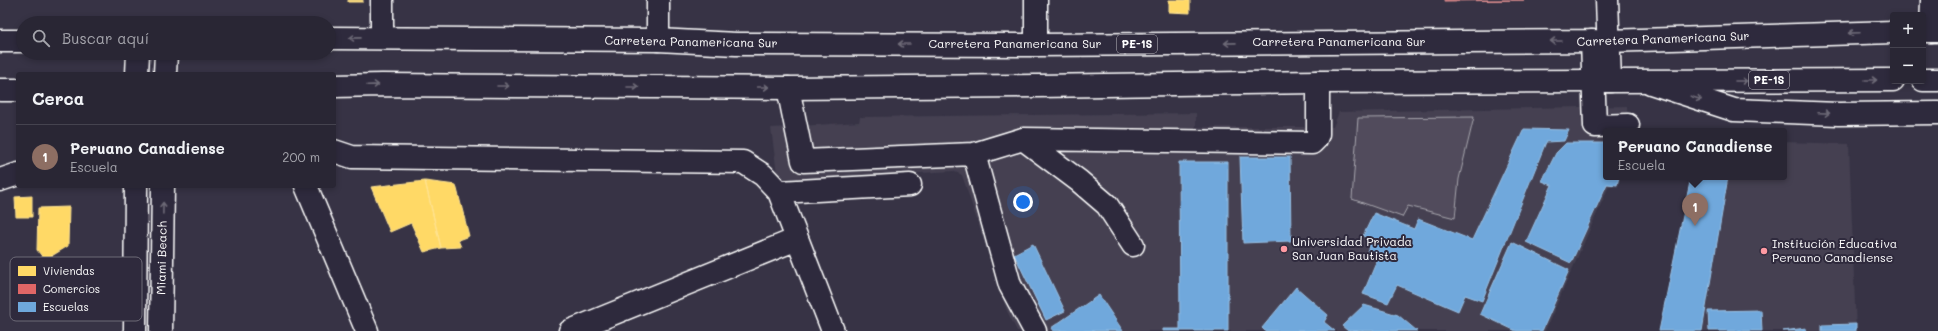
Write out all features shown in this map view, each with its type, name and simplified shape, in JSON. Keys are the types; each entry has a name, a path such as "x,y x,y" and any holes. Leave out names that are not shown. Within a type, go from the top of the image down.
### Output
{"main road":[{"path":"382,0 382,38"},
{"path":"658,0 658,40"},
{"path":"1036,0 1036,45"},
{"path":"1607,0 1600,41 1602,81 1595,126 1628,125"},
{"path":"1931,31 1932,0"},
{"name":"Carretera Panamericana Sur","path":"336,38 658,40 736,44 1036,45 1600,41 1890,32"},
{"path":"0,41 16,41"},
{"path":"137,72 138,60"},
{"path":"165,72 166,60"},
{"name":"PE-1S","path":"336,86 788,88 1318,82 1890,80"},
{"path":"1926,80 1938,80"},
{"path":"1646,81 1734,110 1838,114 1938,113"},
{"path":"788,88 803,161 974,154 1023,138 1312,144 1318,134 1318,82"},
{"path":"0,90 16,90"},
{"path":"1023,138 1079,181 1107,205 1133,245"},
{"path":"336,152 352,157 743,162 763,175 779,192 833,331"},
{"path":"974,154 1010,285 1035,331"},
{"path":"0,180 16,175"},
{"path":"779,192 910,185"},
{"path":"136,188 136,257"},
{"name":"Miami Beach","path":"161,331 163,188"},
{"path":"307,188 367,331"},
{"path":"570,331 797,239"},
{"path":"135,321 135,331"}],"shaded area":[{"name":"Universidad Privada San Juan Bautista","path":"1627,106 1628,128 1603,128 1603,180 1619,180 1618,187 1609,186 1545,331 1017,331 1007,311 962,175 953,171 778,182 771,128 859,122 860,117 1196,113 1196,127 1333,127 1339,112"},
{"path":"1474,117 1459,179 1455,218 1408,206 1402,217 1352,199 1358,118"},
{"name":"Institución Educativa Peruano Canadiense","path":"1787,142 1849,144 1856,331 1659,331 1690,180 1787,180"}],"building: Viviendas":[{"path":"348,0 363,0 363,2 348,2"},
{"path":"1169,0 1190,0 1190,13 1169,12"},
{"path":"425,181 441,248 424,252 411,223 390,232 371,187"},
{"path":"425,181 456,185 469,236 458,240 461,247 441,248"},
{"path":"32,196 32,217 16,217 15,197"},
{"path":"69,207 68,246 50,257 43,257 37,250 38,208"}],"building: Comercios":[{"path":"1444,0 1524,0 1444,1"}],"building: Escuelas":[{"path":"1524,129 1569,130 1564,141 1546,142 1482,301 1465,295 1458,311 1397,285 1388,303 1363,294 1378,258 1367,252 1371,240 1363,236 1374,213 1414,229 1418,219 1472,240"},
{"path":"1566,143 1603,143 1603,180 1618,180 1617,185 1607,184 1571,263 1526,242 1552,185 1542,181 1556,153"},
{"path":"1240,157 1290,157 1291,241 1243,243"},
{"path":"1179,162 1228,162 1228,331 1163,331 1163,329 1180,329"},
{"path":"1690,180 1727,180 1702,331 1659,331"},
{"path":"1512,242 1569,270 1542,331 1516,331 1480,314"},
{"path":"1033,244 1065,311 1046,320 1014,254"},
{"path":"1296,287 1328,315 1324,322 1335,331 1265,331 1262,328"},
{"path":"1099,295 1123,331 1053,331 1051,328"},
{"path":"1364,305 1398,315 1417,331 1348,331 1342,326"},
{"path":"1761,310 1762,331 1709,331 1708,311"},
{"path":"1856,324 1856,331 1822,331 1822,325"},
{"path":"1806,328 1806,331 1783,331"}],"place":[{"name":"Peruano Canadiense","path":"1695,226"},
{"name":"Universidad Privada San Juan Bautista","path":"1284,249"},
{"name":"Institución Educativa Peruano Canadiense","path":"1764,251"}]}
